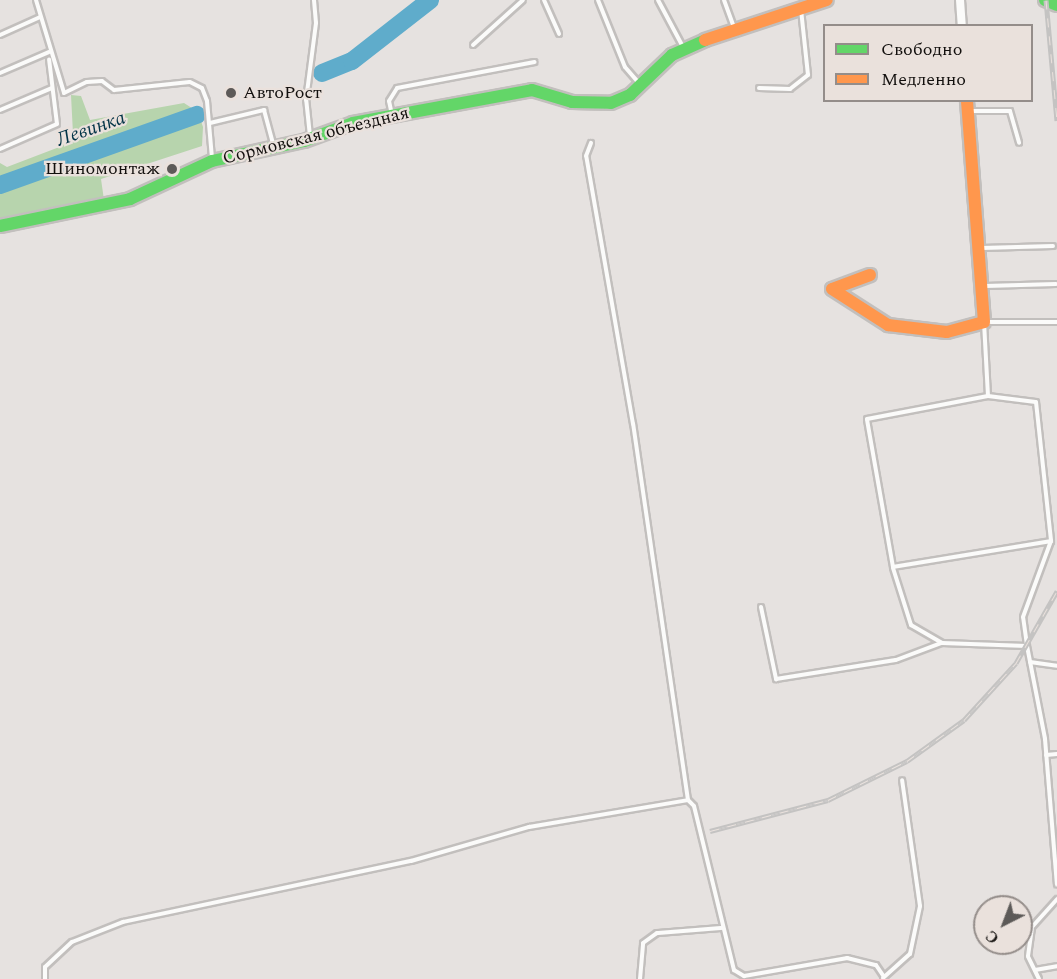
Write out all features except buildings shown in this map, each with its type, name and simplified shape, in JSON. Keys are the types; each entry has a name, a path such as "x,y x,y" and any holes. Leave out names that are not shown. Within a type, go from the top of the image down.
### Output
{"street":[{"name":"Сормовская объездная","path":"0,226 130,199 212,162 311,138 353,123 532,90 572,102 611,103 641,85 684,50 735,30 827,0"},
{"path":"960,0 962,24"},
{"path":"1045,0 1057,5"},
{"path":"870,275 832,289 888,325 947,332 984,322 968,106"}],"lane":[{"path":"0,149 57,124 48,51 36,0"},
{"path":"311,138 306,100 316,22 314,0"},
{"path":"473,45 523,0"},
{"path":"544,0 559,34"},
{"path":"598,0 625,67 641,85"},
{"path":"658,0 684,50"},
{"path":"724,0 735,30"},
{"path":"759,88 790,89 808,75 801,10"},
{"path":"0,35 40,17"},
{"path":"0,73 48,51"},
{"path":"48,51 64,93 87,82 102,81 114,90 190,82 202,88 210,123 212,162"},
{"path":"392,116 389,101 397,88 535,62"},
{"path":"0,110 52,88"},
{"path":"968,106 1010,111 1019,143"},
{"path":"210,123 264,111 274,148"},
{"path":"591,143 586,156 633,424 688,801 694,806 734,970 744,976 847,958 876,965 884,978 910,954 920,906 902,780"},
{"path":"978,248 1053,246"},
{"path":"981,286 1056,284"},
{"path":"988,396 984,322 1057,322"},
{"path":"942,643 911,625 893,567 867,418 988,396 1036,402 1051,541 1023,617 1046,755 1057,885"},
{"path":"893,567 1051,541"},
{"path":"761,607 776,679 896,660 942,643 1027,646"},
{"path":"1030,662 1057,666"},
{"path":"1046,755 1057,754"},
{"path":"45,979 45,967 72,942 123,922 411,861 529,827 688,801"},
{"path":"1039,979 1028,957 1032,927 1057,899"},
{"path":"640,979 643,943 657,933 722,928"},
{"path":"1035,970 1057,966"}],"green space":[{"path":"71,95 81,96 90,120 184,103 198,112 203,127 202,146 101,179 104,200 0,221 0,163 7,167 62,146 73,134"}],"waterway":[{"name":"Левинка","path":"322,73 352,61 430,0"},
{"name":"Левинка","path":"0,185 197,115"}],"railway":[{"path":"1046,0 1057,121"},
{"path":"710,831 828,800 907,761 964,720 1016,663 1057,591"}],"traffic: fast":[{"path":"1045,0 1057,5"},
{"path":"0,226 130,199 212,161 304,141 353,123 532,90 572,102 611,103 630,95 672,55 705,40"}],"traffic: slow":[{"path":"705,40 827,0"},
{"path":"870,275 832,289 888,325 947,332 984,322 967,102"}],"place":[{"name":"АвтоРост","path":"231,93"},
{"name":"Шиномонтаж","path":"172,169"}]}
